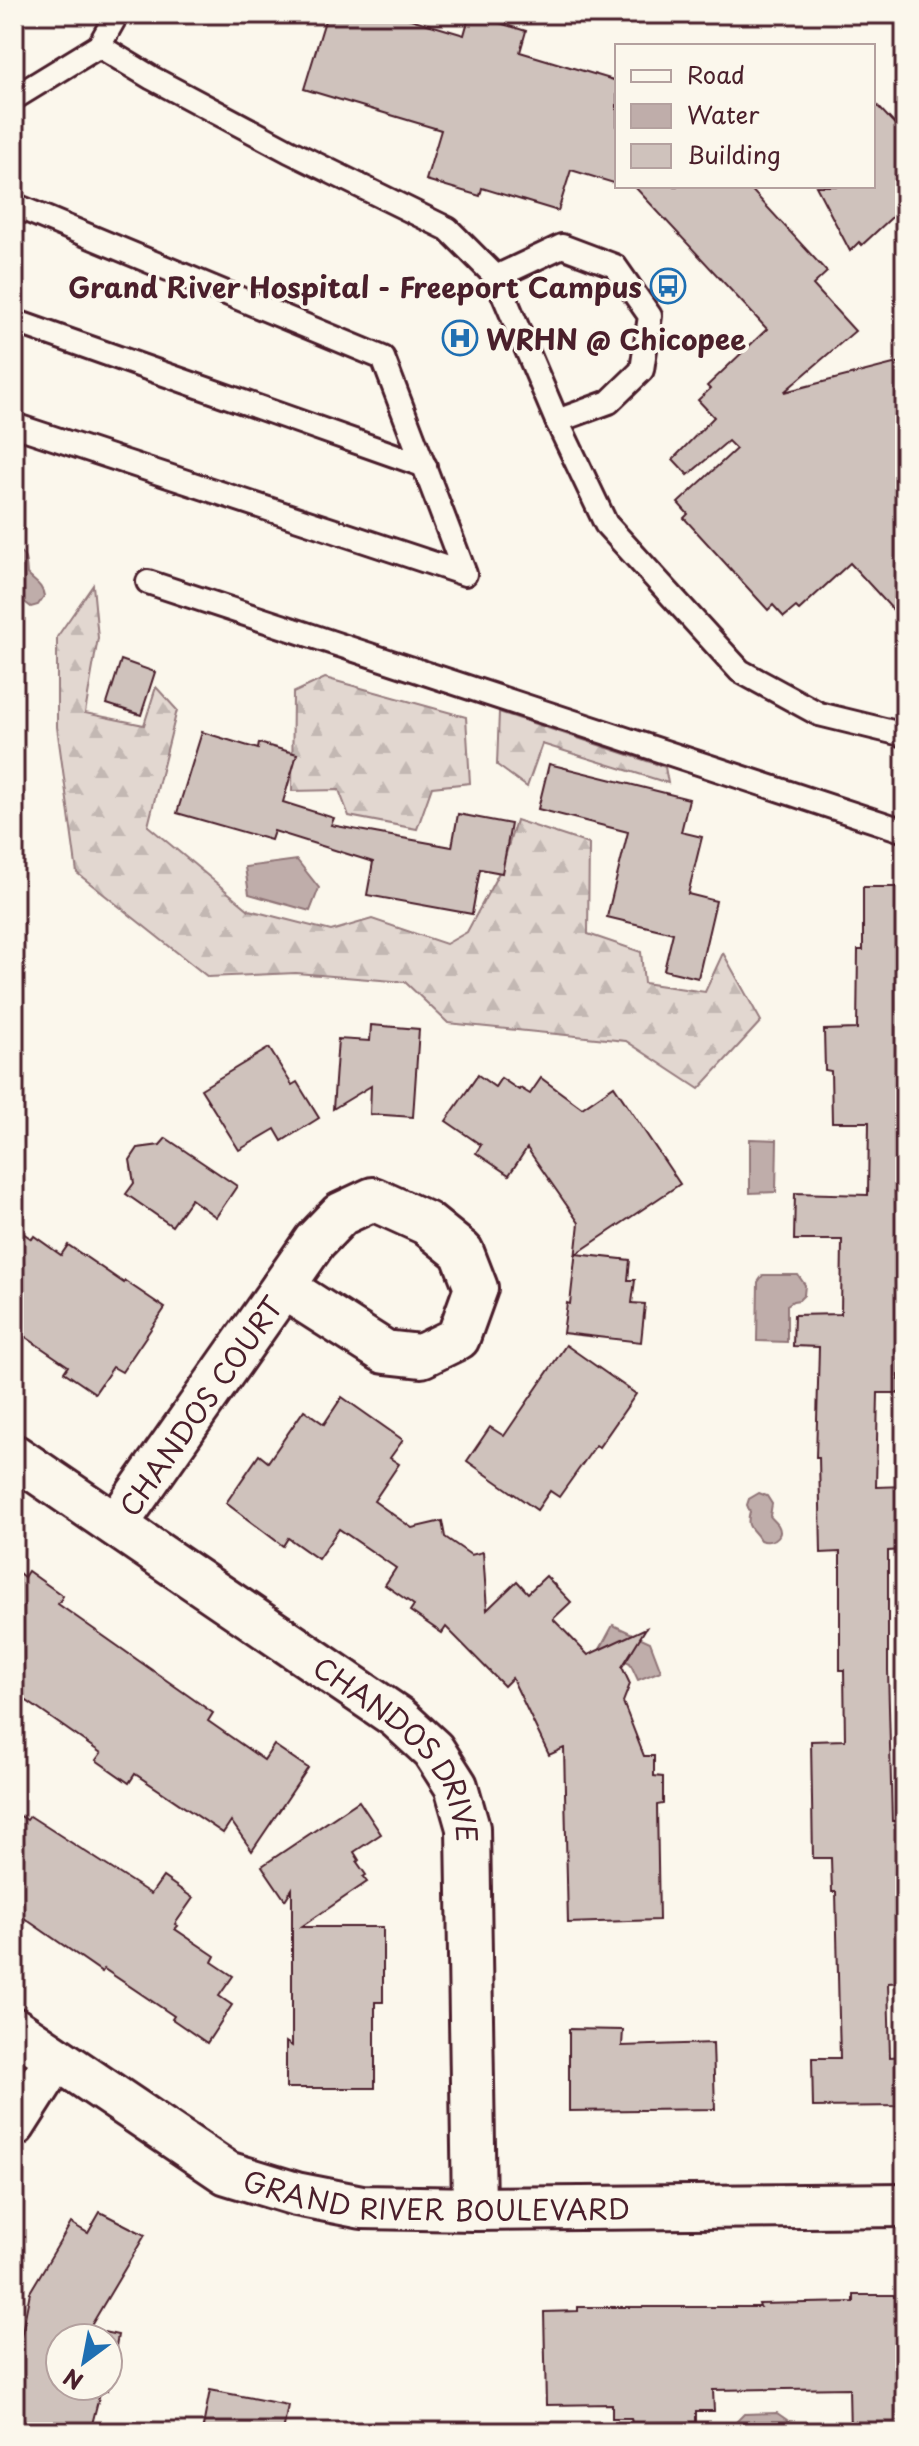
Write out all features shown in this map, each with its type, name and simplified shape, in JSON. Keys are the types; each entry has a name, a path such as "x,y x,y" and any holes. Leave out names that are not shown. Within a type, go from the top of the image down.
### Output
{"street":[{"name":"CHANDOS COURT","path":"116,1525 283,1287"},
{"name":"CHANDOS DRIVE","path":"14,1456 397,1717 433,1750 456,1786 468,1828 474,2209"},
{"name":"GRAND RIVER BOULEVARD","path":"14,2029 227,2173 296,2194 362,2207 474,2209 905,2205"},
{"path":"14,2125 56,2059"}],"lane":[{"path":"14,98 99,46 117,14"},
{"path":"99,46 289,151 448,229 496,277 557,421 606,524 740,671 819,714 905,735"},
{"path":"14,205 383,358 465,574 14,425"},
{"path":"496,277 562,246 615,266 650,316 642,370 609,402 557,421"},
{"path":"14,321 425,466"},
{"path":"148,582 905,831"}],"green space":[{"path":"93,585 98,638 85,713 144,725 156,687 177,710 148,826 249,910 331,931 372,919 446,944 467,932 502,867 516,820 589,844 588,934 641,952 644,983 705,992 723,953 761,1021 699,1089 626,1041 448,1023 405,982 296,973 208,977 77,873 57,727 57,637"},
{"path":"325,678 466,717 470,783 432,787 417,829 349,816 339,790 292,791 293,693"},
{"path":"499,712 665,767 668,783 542,744 527,787 497,765"}],"water":[{"path":"14,548 24,556 27,574 43,592 38,605 31,607 14,594"},
{"path":"297,860 319,888 310,911 249,894 245,867"},
{"path":"750,1139 777,1140 776,1192 750,1193"},
{"path":"763,1275 798,1275 805,1285 804,1295 787,1305 787,1342 757,1341 758,1282"},
{"path":"759,1493 767,1496 772,1504 770,1516 780,1530 778,1537 771,1541 760,1540 749,1525 747,1505 749,1499"},
{"path":"613,1625 650,1642 661,1671 638,1680 630,1663 600,1649"},
{"path":"777,2413 790,2422 790,2432 737,2432 736,2422 744,2414"}],"building":[{"path":"327,14 394,14 464,35 470,14 526,31 520,52 615,80 615,183 571,170 558,211 482,188 480,196 426,180 441,130 304,89"},
{"path":"875,103 905,135 905,205 862,245 859,242 850,251 817,188 875,188"},
{"path":"636,188 750,188 827,272 813,285 855,331 784,392 905,361 905,623 850,563 799,610 796,607 784,617 773,605 768,610 684,518 688,514 678,503 736,449 728,441 688,475 673,459 714,417 698,400 710,389 707,386 767,329"},
{"path":"121,660 155,672 141,715 107,704"},
{"path":"202,732 258,749 259,743 297,754 283,802 334,818 331,825 452,847 458,814 511,824 502,873 480,869 472,914 367,895 373,862 274,831 271,840 177,813"},
{"path":"549,764 689,799 681,832 702,837 688,894 716,901 698,978 664,970 673,933 607,917 628,832 538,809"},
{"path":"863,887 905,887 905,1242 902,1242 901,1312 905,1312 905,1363 899,1363 899,1393 878,1393 876,1487 905,1486 905,1550 888,1551 888,1670 892,1821 905,1821 905,1896 902,1896 905,1982 888,1983 890,2057 905,2056 905,2106 813,2107 812,2058 840,2058 836,1892 832,1892 831,1858 813,1858 811,1741 845,1740 844,1670 840,1670 840,1552 821,1553 819,1457 816,1457 819,1347 793,1346 794,1315 841,1314 842,1240 794,1240 795,1193 868,1195 869,1122 832,1122 831,1071 825,1070 824,1030 857,1029 858,950 863,950"},
{"path":"371,1025 419,1029 413,1117 370,1114 371,1086 333,1109 338,1039 370,1041"},
{"path":"269,1048 292,1085 297,1082 319,1118 282,1141 275,1129 239,1150 201,1089"},
{"path":"478,1075 495,1087 501,1078 530,1094 541,1078 582,1108 614,1086 680,1184 576,1254 630,1260 628,1280 635,1280 632,1303 645,1304 641,1342 563,1333 567,1303 570,1304 579,1223 527,1148 509,1175 476,1153 481,1145 446,1121"},
{"path":"166,1138 237,1186 216,1217 191,1199 172,1226 126,1194 134,1183 130,1160 138,1148 160,1145"},
{"path":"14,1227 32,1239 34,1236 61,1255 68,1245 165,1308 122,1372 113,1367 95,1393 64,1372 68,1366 14,1329"},
{"path":"566,1345 636,1394 559,1497 550,1491 537,1510 467,1461 490,1427 504,1436"},
{"path":"342,1397 403,1440 390,1458 399,1464 374,1501 412,1528 442,1521 445,1537 471,1555 483,1552 487,1610 517,1581 528,1593 546,1576 571,1602 553,1619 588,1655 646,1628 622,1667 630,1684 623,1702 644,1756 654,1756 654,1776 663,1777 663,1804 657,1805 659,1920 568,1923 564,1748 549,1755 512,1678 504,1686 446,1627 442,1633 410,1611 414,1605 385,1585 396,1568 339,1529 318,1559 288,1538 283,1546 226,1503 259,1455 268,1462 304,1410 324,1424"},
{"path":"14,1569 24,1577 28,1571 63,1596 58,1604 213,1713 208,1721 264,1760 274,1745 308,1768 252,1851 231,1821 223,1833 135,1774 129,1783 96,1760 101,1753 14,1692"},
{"path":"359,1801 381,1834 354,1852 367,1882 301,1927 383,1927 383,2002 375,2002 375,2088 286,2088 286,2042 292,2046 292,1889 285,1900 262,1866"},
{"path":"14,1812 27,1820 30,1816 151,1894 163,1877 193,1898 175,1924 178,1926 175,1929 215,1956 212,1962 233,1976 219,1996 232,2005 207,2043 172,2019 174,2016 104,1969 102,1972 14,1911"},
{"path":"569,2029 623,2030 622,2046 713,2043 715,2109 569,2111"},
{"path":"100,2212 145,2235 93,2322 44,2322 44,2402 98,2402 90,2432 14,2432 14,2373 30,2292 71,2223 88,2233"},
{"path":"854,2295 905,2297 905,2432 850,2432 849,2388 713,2390 714,2411 696,2411 696,2422 632,2423 631,2418 612,2418 612,2404 546,2405 544,2312 578,2311 578,2307 760,2307 759,2304 854,2302"},
{"path":"210,2390 288,2405 283,2432 202,2432"}],"place":[{"name":"Grand River Hospital - Freeport Campus","path":"668,286"},
{"name":"WRHN @ Chicopee","path":"460,338"}]}
